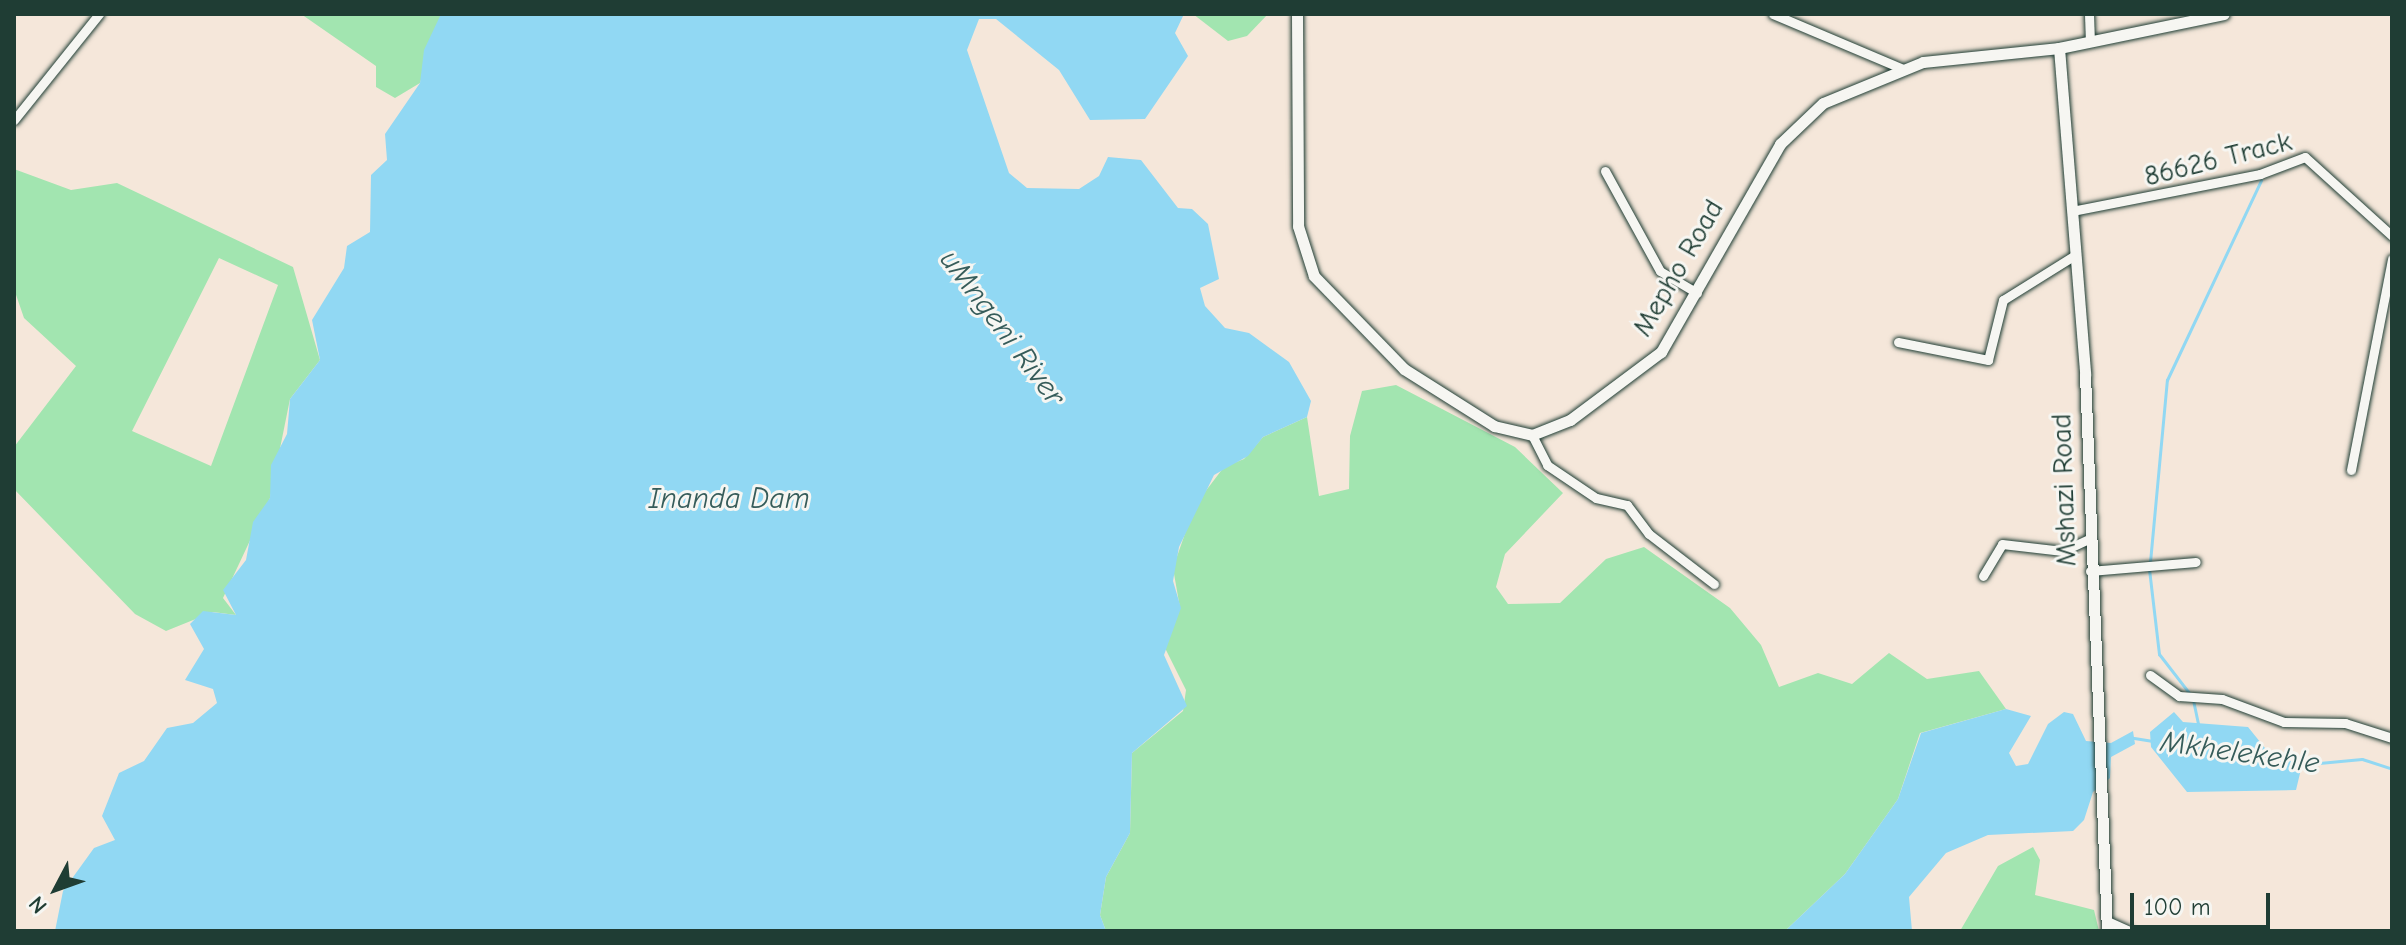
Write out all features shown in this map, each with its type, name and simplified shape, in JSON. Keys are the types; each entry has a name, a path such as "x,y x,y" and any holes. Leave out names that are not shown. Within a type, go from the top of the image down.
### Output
{"street":[{"path":"14,120 99,14"},
{"path":"1297,14 1298,226 1314,276 1404,369 1494,426 1532,435 1547,465 1596,498 1627,505 1649,534 1714,584"},
{"path":"1773,14 1901,68"},
{"path":"2089,14 2090,42"},
{"name":"Mepho Road","path":"1532,435 1570,420 1651,361 1697,293 1780,144 1823,103 1901,68 2059,48 2224,14"},
{"name":"Mshazi Road","path":"2059,48 2075,255 2107,926"},
{"name":"86626 Track","path":"2072,211 2260,174 2305,157 2392,238"},
{"path":"1605,171 1660,271 1697,293"},
{"path":"1898,342 1988,360 2003,300 2075,255"},
{"path":"2351,470 2383,320 2392,259"},
{"path":"1983,576 2002,544 2063,551 2089,539"},
{"path":"2090,571 2196,562"},
{"path":"2150,675 2179,696 2222,699 2284,722 2345,723 2392,738"},
{"path":"2107,926 2129,931"}],"green space":[{"path":"301,14 441,14 420,83 395,98 376,87 376,66"},
{"path":"1193,14 1268,14 1247,36 1228,41"},
{"path":"14,169 71,190 117,183 293,267 320,360 290,399 270,498 223,598 236,615 213,612 166,631 135,614 14,489 14,447 76,366 24,318 14,289","holes":["219,258 278,285 211,466 132,431"]},
{"path":"1396,385 1515,447 1563,493 1505,554 1496,587 1508,604 1560,603 1606,559 1644,547 1730,608 1761,645 1779,687 1818,673 1852,684 1889,653 1927,679 1979,671 2006,709 1920,733 1898,799 1845,874 1785,931 1106,931 1100,915 1106,877 1130,833 1132,753 1183,711 1186,690 1164,646 1180,608 1173,568 1195,505 1224,467 1244,459 1263,437 1307,417 1319,496 1349,489 1350,436 1362,391"},
{"path":"2033,847 2040,860 2035,895 2094,910 2099,931 1960,931 1998,866"}],"water":[{"name":"Inanda Dam","path":"441,14 1184,14 1175,33 1188,56 1145,119 1090,120 1059,70 996,19 979,19 967,50 1009,173 1027,188 1079,189 1099,176 1108,157 1141,160 1178,208 1192,209 1208,224 1219,279 1200,288 1205,306 1225,328 1249,333 1289,362 1311,401 1307,417 1263,437 1248,456 1214,475 1179,547 1173,581 1181,608 1164,655 1187,706 1132,753 1130,833 1106,877 1100,915 1106,931 55,931 63,891 94,848 115,840 102,816 119,773 144,761 167,728 193,723 217,703 213,689 185,680 204,649 190,624 203,611 236,615 223,590 246,560 253,522 270,498 271,465 287,434 290,399 320,360 312,320 344,268 347,246 370,232 371,175 387,160 385,134 420,83 424,50"},
{"path":"2006,709 2031,716 2009,753 2016,766 2028,764 2048,724 2064,712 2073,714 2086,741 2111,743 2133,731 2135,744 2111,757 2110,778 2093,792 2084,820 2073,831 1988,835 1946,853 1909,897 1912,931 1785,931 1845,874 1898,799 1921,733"},
{"path":"2174,712 2183,722 2248,727 2269,753 2302,765 2296,790 2187,792 2151,747 2150,732"}],"waterway":[{"path":"2150,562 2167,380 2261,180"},
{"path":"2149,569 2159,654 2190,694"},
{"path":"2193,700 2198,724"},
{"name":"Mkhelekehle","path":"2134,738 2153,741"},
{"name":"Mkhelekehle","path":"2298,765 2362,759 2392,769"}],"water label":[{"name":"uMngeni River","path":"1002,328"}]}
